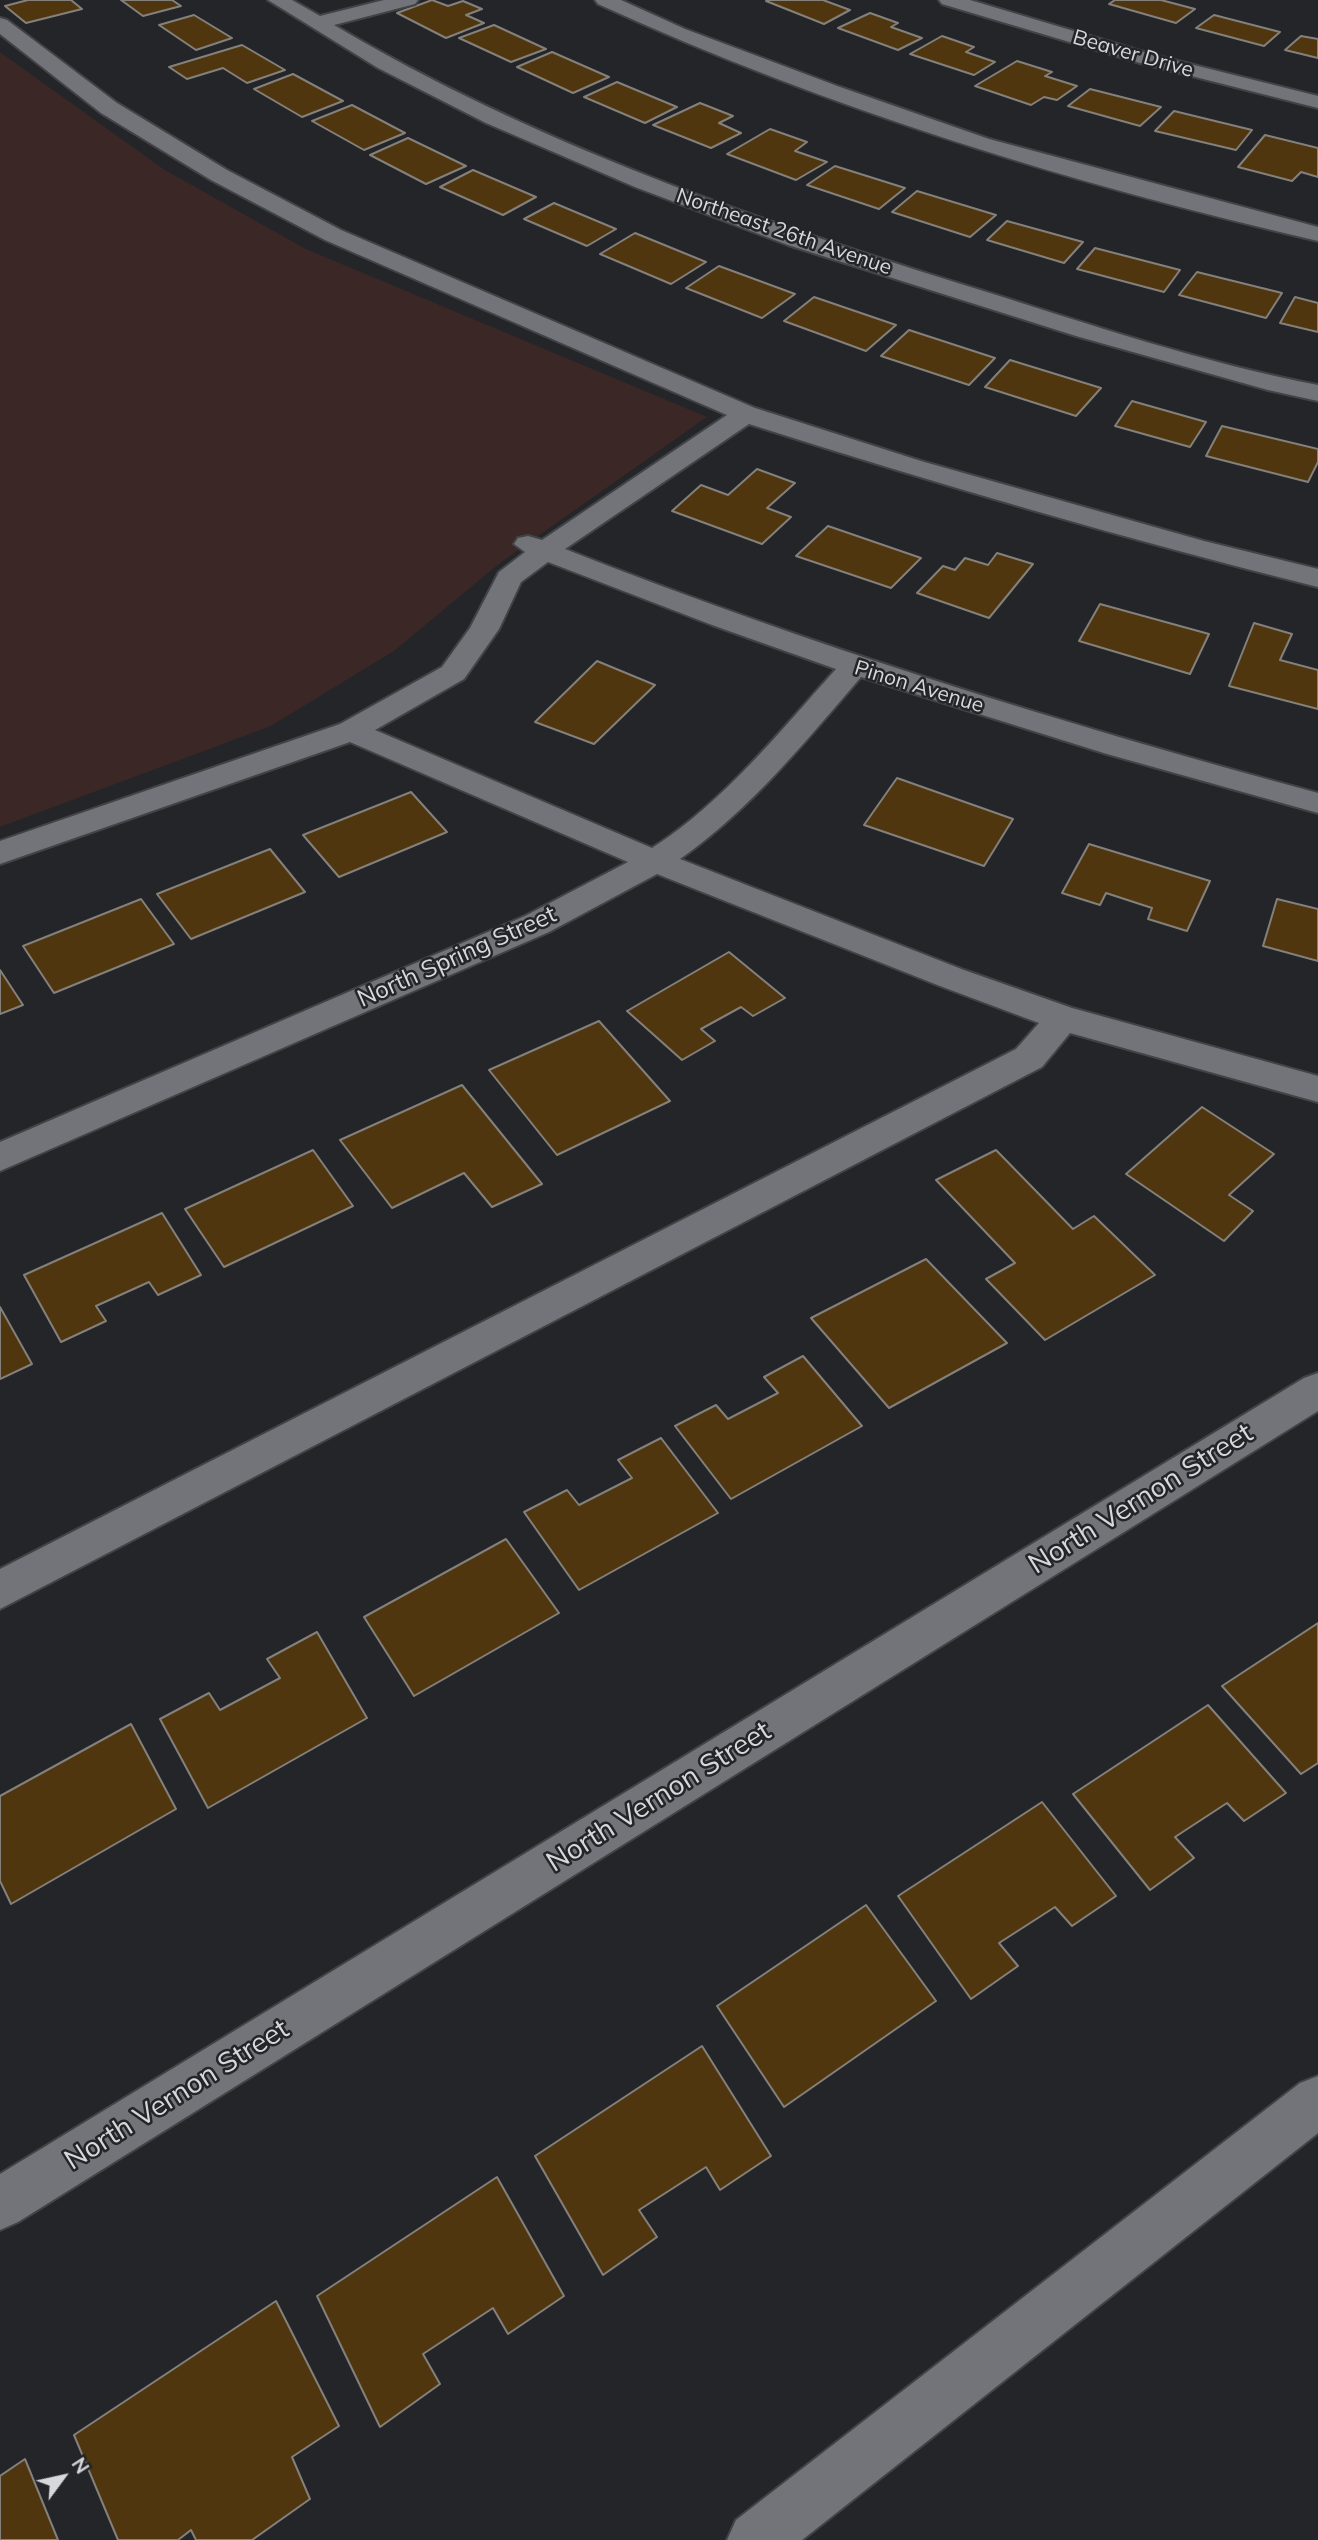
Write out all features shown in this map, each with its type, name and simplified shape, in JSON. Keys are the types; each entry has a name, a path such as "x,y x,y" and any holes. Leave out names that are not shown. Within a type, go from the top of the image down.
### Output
{"street":[{"name":"Northeast 26th Avenue","path":"278,0 385,64 494,118 643,182 796,240 1085,331 1276,385 1318,393"},
{"path":"317,23 408,0"},
{"path":"606,0 678,33 832,92 981,144 1244,217 1318,234"},
{"name":"Beaver Drive","path":"950,0 1147,59 1318,102"},
{"path":"0,24 109,108 219,175 334,235 746,414 912,467 1194,547 1318,578"},
{"path":"0,853 111,811 351,731 453,673 484,629 509,578 536,547 746,414"},
{"name":"Pinon Avenue","path":"536,547 854,667 1190,769 1318,803"},
{"name":"North Spring Street","path":"0,1157 537,923 654,861 706,824 738,795 854,667"},
{"path":"351,731 654,861 951,978 1063,1018 1318,1089"},
{"path":"0,1590 1029,1058 1063,1018"},
{"name":"North Vernon Street","path":"0,2204 1318,1390"},
{"path":"756,2540 1318,2101"}],"shaded area":[{"path":"0,52 165,170 306,249 707,417 500,563 394,651 271,726 0,827"}],"building":[{"path":"28,0 71,0 82,9 26,23 5,6"},
{"path":"121,0 172,0 181,6 143,16"},
{"path":"432,0 448,6 463,1 482,9 466,15 484,23 446,38 397,13"},
{"path":"823,0 850,10 824,24 766,1"},
{"path":"1115,0 1161,0 1195,9 1176,23 1109,4"},
{"path":"870,13 898,23 891,27 922,38 898,50 838,28"},
{"path":"194,15 232,38 196,50 159,25"},
{"path":"1214,15 1280,32 1264,46 1196,28"},
{"path":"494,25 546,49 511,62 459,38"},
{"path":"942,36 974,47 966,52 995,62 974,75 910,54"},
{"path":"1301,36 1318,39 1318,58 1285,50"},
{"path":"242,45 285,70 247,83 223,68 187,79 169,67"},
{"path":"552,52 609,77 573,93 517,67"},
{"path":"1017,61 1052,72 1045,76 1077,86 1057,100 1044,97 1031,105 975,86"},
{"path":"293,74 343,101 302,117 254,89"},
{"path":"617,82 677,107 645,123 584,97"},
{"path":"1090,89 1161,107 1140,126 1068,106"},
{"path":"700,103 733,116 719,123 741,133 711,148 653,125"},
{"path":"352,105 405,133 364,150 312,121"},
{"path":"1174,111 1252,130 1236,150 1155,131"},
{"path":"770,129 807,142 795,151 827,162 796,180 727,154"},
{"path":"1265,135 1318,148 1318,177 1301,172 1292,181 1238,167"},
{"path":"408,138 466,166 426,184 370,155"},
{"path":"835,166 905,188 879,209 807,185"},
{"path":"473,170 536,197 503,215 440,187"},
{"path":"917,191 996,215 970,237 892,212"},
{"path":"554,203 616,229 587,246 524,219"},
{"path":"1007,221 1083,242 1064,263 987,240"},
{"path":"635,233 706,262 671,284 600,254"},
{"path":"1095,248 1180,270 1164,292 1077,269"},
{"path":"719,266 795,294 762,318 686,288"},
{"path":"1197,272 1282,293 1266,318 1179,295"},
{"path":"814,297 896,325 866,351 784,321"},
{"path":"1295,297 1318,303 1318,332 1280,323"},
{"path":"909,330 995,358 969,385 881,356"},
{"path":"1010,360 1101,388 1076,416 985,387"},
{"path":"1132,401 1206,422 1190,447 1115,426"},
{"path":"1222,426 1318,449 1318,462 1308,482 1206,456"},
{"path":"757,469 795,483 767,508 791,517 762,544 672,511 701,485 728,495"},
{"path":"828,526 921,558 891,588 796,556"},
{"path":"997,553 1033,564 989,618 917,593 943,566 955,570 965,558 988,565"},
{"path":"1100,604 1209,634 1190,674 1079,641"},
{"path":"1254,623 1292,634 1280,660 1318,670 1318,709 1229,686"},
{"path":"597,661 655,685 594,744 535,722"},
{"path":"897,778 1013,819 984,866 864,825"},
{"path":"411,792 447,832 339,877 303,835"},
{"path":"1089,844 1210,881 1187,931 1148,919 1152,908 1106,893 1100,905 1062,893"},
{"path":"270,849 305,892 191,939 157,894"},
{"path":"141,899 174,944 54,993 23,946"},
{"path":"1277,899 1318,909 1318,961 1263,946"},
{"path":"729,952 785,998 753,1016 741,1007 701,1029 715,1041 682,1060 627,1011"},
{"path":"0,970 23,1005 0,1014"},
{"path":"599,1021 670,1101 557,1155 489,1070"},
{"path":"462,1085 542,1184 492,1207 464,1173 392,1208 340,1140"},
{"path":"1202,1107 1274,1154 1229,1195 1253,1211 1224,1241 1126,1174"},
{"path":"313,1150 353,1206 224,1267 185,1209"},
{"path":"996,1150 1073,1229 1094,1216 1155,1275 1045,1340 986,1279 1015,1263 936,1180"},
{"path":"162,1213 201,1275 158,1295 149,1282 96,1306 106,1321 61,1342 24,1275"},
{"path":"926,1259 1007,1343 889,1408 811,1318"},
{"path":"0,1307 32,1364 0,1379"},
{"path":"803,1356 862,1426 731,1499 675,1426 716,1405 728,1419 778,1393 764,1377"},
{"path":"661,1438 718,1513 579,1590 524,1512 567,1490 579,1505 632,1478 618,1460"},
{"path":"506,1539 559,1613 414,1696 364,1617"},
{"path":"1318,1623 1318,1763 1301,1774 1222,1686"},
{"path":"317,1632 367,1718 208,1808 160,1719 209,1693 220,1710 280,1678 267,1659"},
{"path":"1208,1705 1286,1793 1244,1821 1227,1803 1175,1837 1194,1858 1150,1890 1073,1794"},
{"path":"131,1724 176,1809 11,1904 0,1881 0,1796"},
{"path":"1042,1802 1116,1896 1072,1926 1055,1907 999,1943 1018,1966 971,1999 898,1896"},
{"path":"866,1905 936,2001 784,2107 717,2006"},
{"path":"702,2046 771,2156 720,2190 706,2167 639,2210 657,2237 603,2275 535,2156"},
{"path":"497,2177 564,2296 508,2334 493,2308 423,2354 440,2384 380,2427 317,2296"},
{"path":"276,2301 339,2426 292,2457 310,2499 252,2540 196,2540 191,2530 178,2540 118,2540 74,2435"},
{"path":"25,2459 58,2540 0,2540 0,2476"}]}
